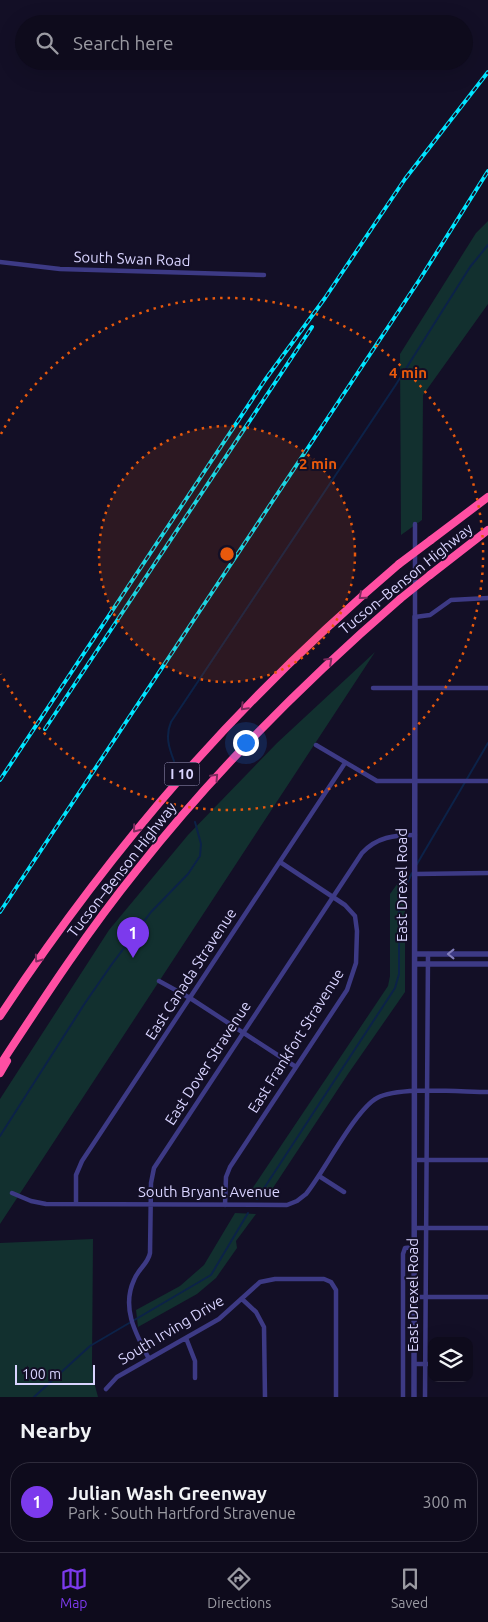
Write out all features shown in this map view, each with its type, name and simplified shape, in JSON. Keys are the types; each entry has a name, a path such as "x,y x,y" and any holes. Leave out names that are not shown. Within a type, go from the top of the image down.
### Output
{"highway":[{"name":"Tucson–Benson Highway","path":"0,1016 78,903 133,832 182,774 285,667 399,564 488,497"},
{"name":"Tucson–Benson Highway","path":"0,1065 66,966 136,871 205,788 293,696 400,599 488,530"},
{"path":"0,1073 66,966"}],"street":[{"name":"South Swan Road","path":"0,262 60,269 264,275"},
{"name":"East Drexel Road","path":"414,1397 415,524"},
{"path":"415,617 430,615 443,604 455,599 488,598"},
{"path":"373,688 392,686 415,688 488,688"},
{"path":"316,745 377,781 488,781"},
{"name":"East Canada Stravenue","path":"76,1204 76,1181 79,1166 345,763"},
{"name":"East Dover Stravenue","path":"150,1359 132,1326 130,1295 134,1279 150,1255 151,1177 156,1164 358,858 372,844 390,837 415,835"},
{"name":"East Frankfort Stravenue","path":"225,1205 226,1177 230,1167 347,990 356,968 356,921 349,908 280,862"},
{"path":"415,874 488,874"},
{"path":"415,954 488,954"},
{"name":"East Drexel Road","path":"426,1397 426,964 428,954"},
{"path":"415,964 488,964"},
{"path":"160,981 190,998 296,1067"},
{"name":"South Bryant Avenue","path":"12,1193 40,1203 225,1205 292,1203 306,1194 371,1102 387,1094 488,1092"},
{"path":"415,1160 488,1160"},
{"path":"319,1176 344,1192"},
{"path":"415,1228 488,1228"},
{"name":"East Drexel Road","path":"403,1397 403,1254 405,1248 415,1247"},
{"name":"South Irving Drive","path":"106,1388 117,1377 219,1319 256,1284 270,1279 324,1279 333,1283 336,1293 336,1397"},
{"path":"415,1297 488,1297"},
{"path":"242,1299 256,1312 264,1327 265,1397"},
{"path":"186,1338 195,1361 195,1378"},
{"path":"414,1364 426,1364"}],"green space":[{"path":"488,221 488,304 423,395 422,520 401,535 400,354 476,233"},
{"path":"375,652 0,1224 0,1099 109,930 188,835 277,743"},
{"path":"405,873 405,992 267,1197 246,1198 388,986 390,976 390,894"},
{"path":"235,1213 256,1214 236,1241 237,1248 216,1278 197,1294 138,1327 136,1310 180,1286 204,1265"},
{"path":"93,1239 92,1364 98,1397 0,1397 0,1243"}],"waterway":[{"path":"174,761 168,737 171,722 395,386 470,267 488,245"},
{"path":"417,864 488,743"},
{"path":"0,1136 112,964 151,912 188,874 200,856 201,844 195,822"},
{"path":"257,1199 395,988 399,974 399,900 412,873"},
{"path":"34,1397 90,1346 211,1275 248,1213"}],"railway":[{"path":"0,780 265,380 325,298 405,179 488,72"},
{"path":"0,912 420,279 488,171"},
{"path":"45,729 312,327"}],"place":[{"name":"Julian Wash Greenway","path":"133,958"}]}
